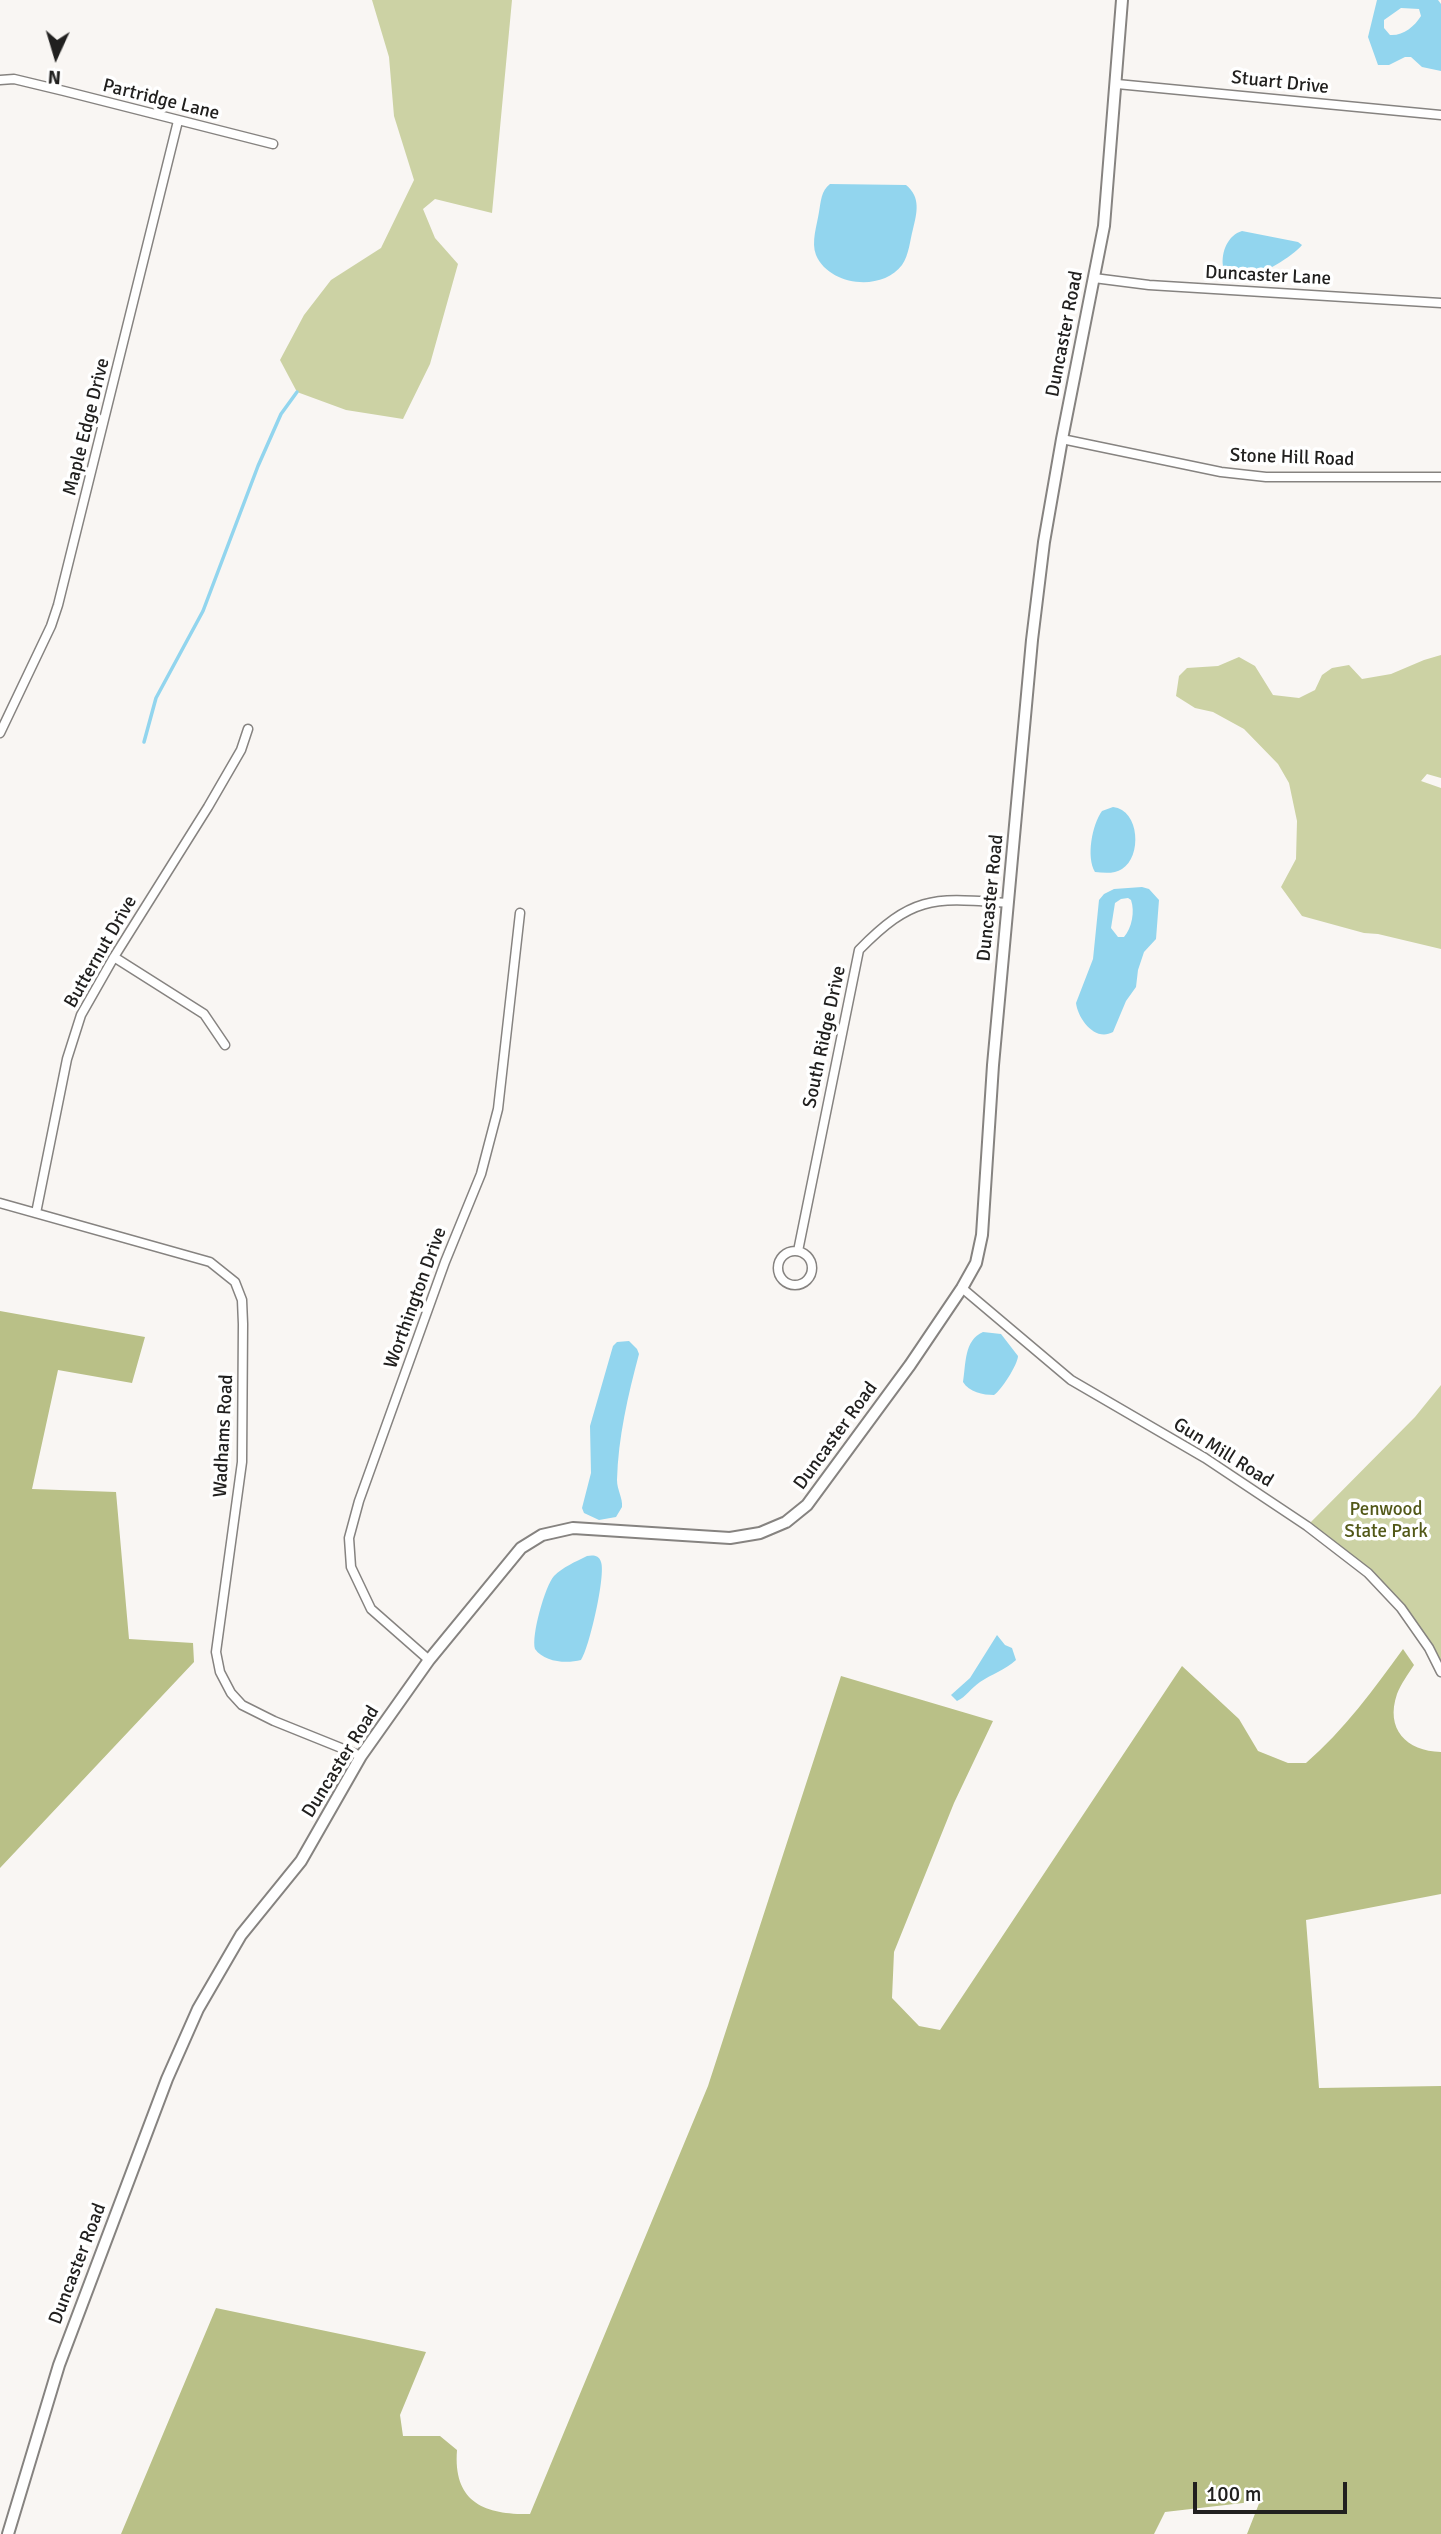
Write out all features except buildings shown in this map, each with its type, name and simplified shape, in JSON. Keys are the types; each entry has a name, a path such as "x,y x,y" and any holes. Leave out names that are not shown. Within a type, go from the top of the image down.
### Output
{"street":[{"name":"Duncaster Road","path":"8,2534 59,2365 167,2079 198,2009 240,1935 301,1861 360,1756 429,1660 521,1548 542,1535 573,1528 730,1538 760,1533 786,1522 807,1505 910,1365 976,1263 982,1235 993,1065 1032,640 1044,542 1104,226 1122,0"},
{"name":"Partridge Lane","path":"0,80 14,79 273,144"},
{"name":"Stuart Drive","path":"1117,84 1441,115"},
{"name":"Maple Edge Drive","path":"0,733 51,626 58,605 178,121"},
{"name":"Duncaster Lane","path":"1094,278 1149,285 1441,303"},
{"name":"Stone Hill Road","path":"1062,439 1222,472 1266,477 1441,477"},
{"name":"Butternut Drive","path":"36,1213 74,1031 81,1015 208,807 241,750 248,729"},
{"name":"South Ridge Drive","path":"798,1251 859,950 877,931 908,909 944,899 1008,903"},
{"name":"Worthington Drive","path":"429,1660 371,1609 351,1567 349,1538 359,1501 445,1262 481,1174 498,1109 520,913"},
{"path":"114,957 204,1014 225,1045"},
{"name":"Wadhams Road","path":"0,1203 210,1262 235,1282 242,1300 243,1324 242,1462 216,1652 217,1662 231,1693 242,1705 360,1756"},
{"name":"South Ridge Drive","path":"798,1251 811,1260 813,1270 809,1280 794,1286 781,1279 778,1269 784,1255 798,1251"},
{"name":"Gun Mill Road","path":"962,1288 1071,1380 1205,1458 1307,1526 1368,1573 1401,1608 1429,1648 1441,1672"}],"green space":[{"path":"372,0 512,0 492,213 435,199 423,209 435,238 458,264 430,364 403,419 346,410 297,392 280,360 304,315 331,280 381,248 414,180 394,116 389,57"},
{"path":"1441,655 1441,778 1427,774 1421,781 1441,788 1441,949 1364,933 1302,916 1281,887 1296,859 1297,821 1289,783 1278,764 1244,729 1213,712 1195,708 1176,696 1179,676 1187,668 1218,666 1239,657 1255,666 1273,695 1299,698 1315,690 1322,675 1332,668 1349,665 1362,679 1391,674"},
{"path":"0,1311 145,1337 132,1383 58,1370 32,1489 116,1492 129,1639 193,1643 194,1662 0,1868"},
{"name":"Penwood State Park","path":"1441,1385 1441,1672 1429,1648 1368,1573 1307,1526 1415,1417"},
{"path":"1403,1649 1414,1665 1397,1694 1394,1706 1396,1727 1401,1736 1418,1747 1441,1752 1441,1894 1306,1920 1319,2088 1441,2086 1441,2534 1247,2534 1260,2501 1165,2512 1154,2534 121,2534 216,2308 426,2352 400,2415 403,2436 440,2436 457,2450 460,2482 475,2502 499,2512 530,2514 708,2086 841,1676 993,1721 954,1803 894,1952 892,1998 919,2026 940,2030 1182,1666 1239,1719 1258,1751 1288,1763 1306,1763 1346,1723"}],"water":[{"path":"1377,0 1438,0 1441,4 1441,71 1422,67 1411,57 1389,65 1378,65 1368,37","holes":["1401,8 1419,9 1421,16 1404,32 1390,35 1384,28 1384,20"]},
{"path":"830,184 906,185 911,190 917,206 914,223 906,257 893,274 869,282 856,282 832,273 816,255 814,239 822,196"},
{"path":"1242,231 1302,245 1290,256 1262,272 1236,276 1223,266 1223,255 1229,240"},
{"path":"1113,807 1129,816 1133,825 1133,855 1119,871 1095,872 1091,858 1093,832 1102,811"},
{"path":"1142,887 1149,889 1159,900 1156,939 1144,952 1136,987 1126,1001 1113,1032 1100,1034 1084,1022 1076,1003 1093,959 1099,900 1114,889","holes":["1121,899 1131,900 1131,924 1124,937 1118,937 1111,928 1115,903"]},
{"path":"983,1332 1001,1334 1018,1356 1009,1377 994,1395 977,1392 963,1382 969,1347"},
{"path":"629,1341 639,1354 619,1448 617,1480 622,1507 616,1517 599,1520 584,1513 582,1508 591,1473 590,1426 613,1346 617,1342"},
{"path":"587,1556 599,1558 602,1569 596,1612 584,1653 581,1660 575,1661 562,1662 544,1657 535,1649 534,1643 540,1611 550,1581 569,1565"},
{"path":"997,1635 1005,1645 1012,1648 1016,1660 980,1682 957,1701 951,1695 970,1678"}],"waterway":[{"path":"144,742 156,698 203,611 258,466 281,414 297,392"}]}
